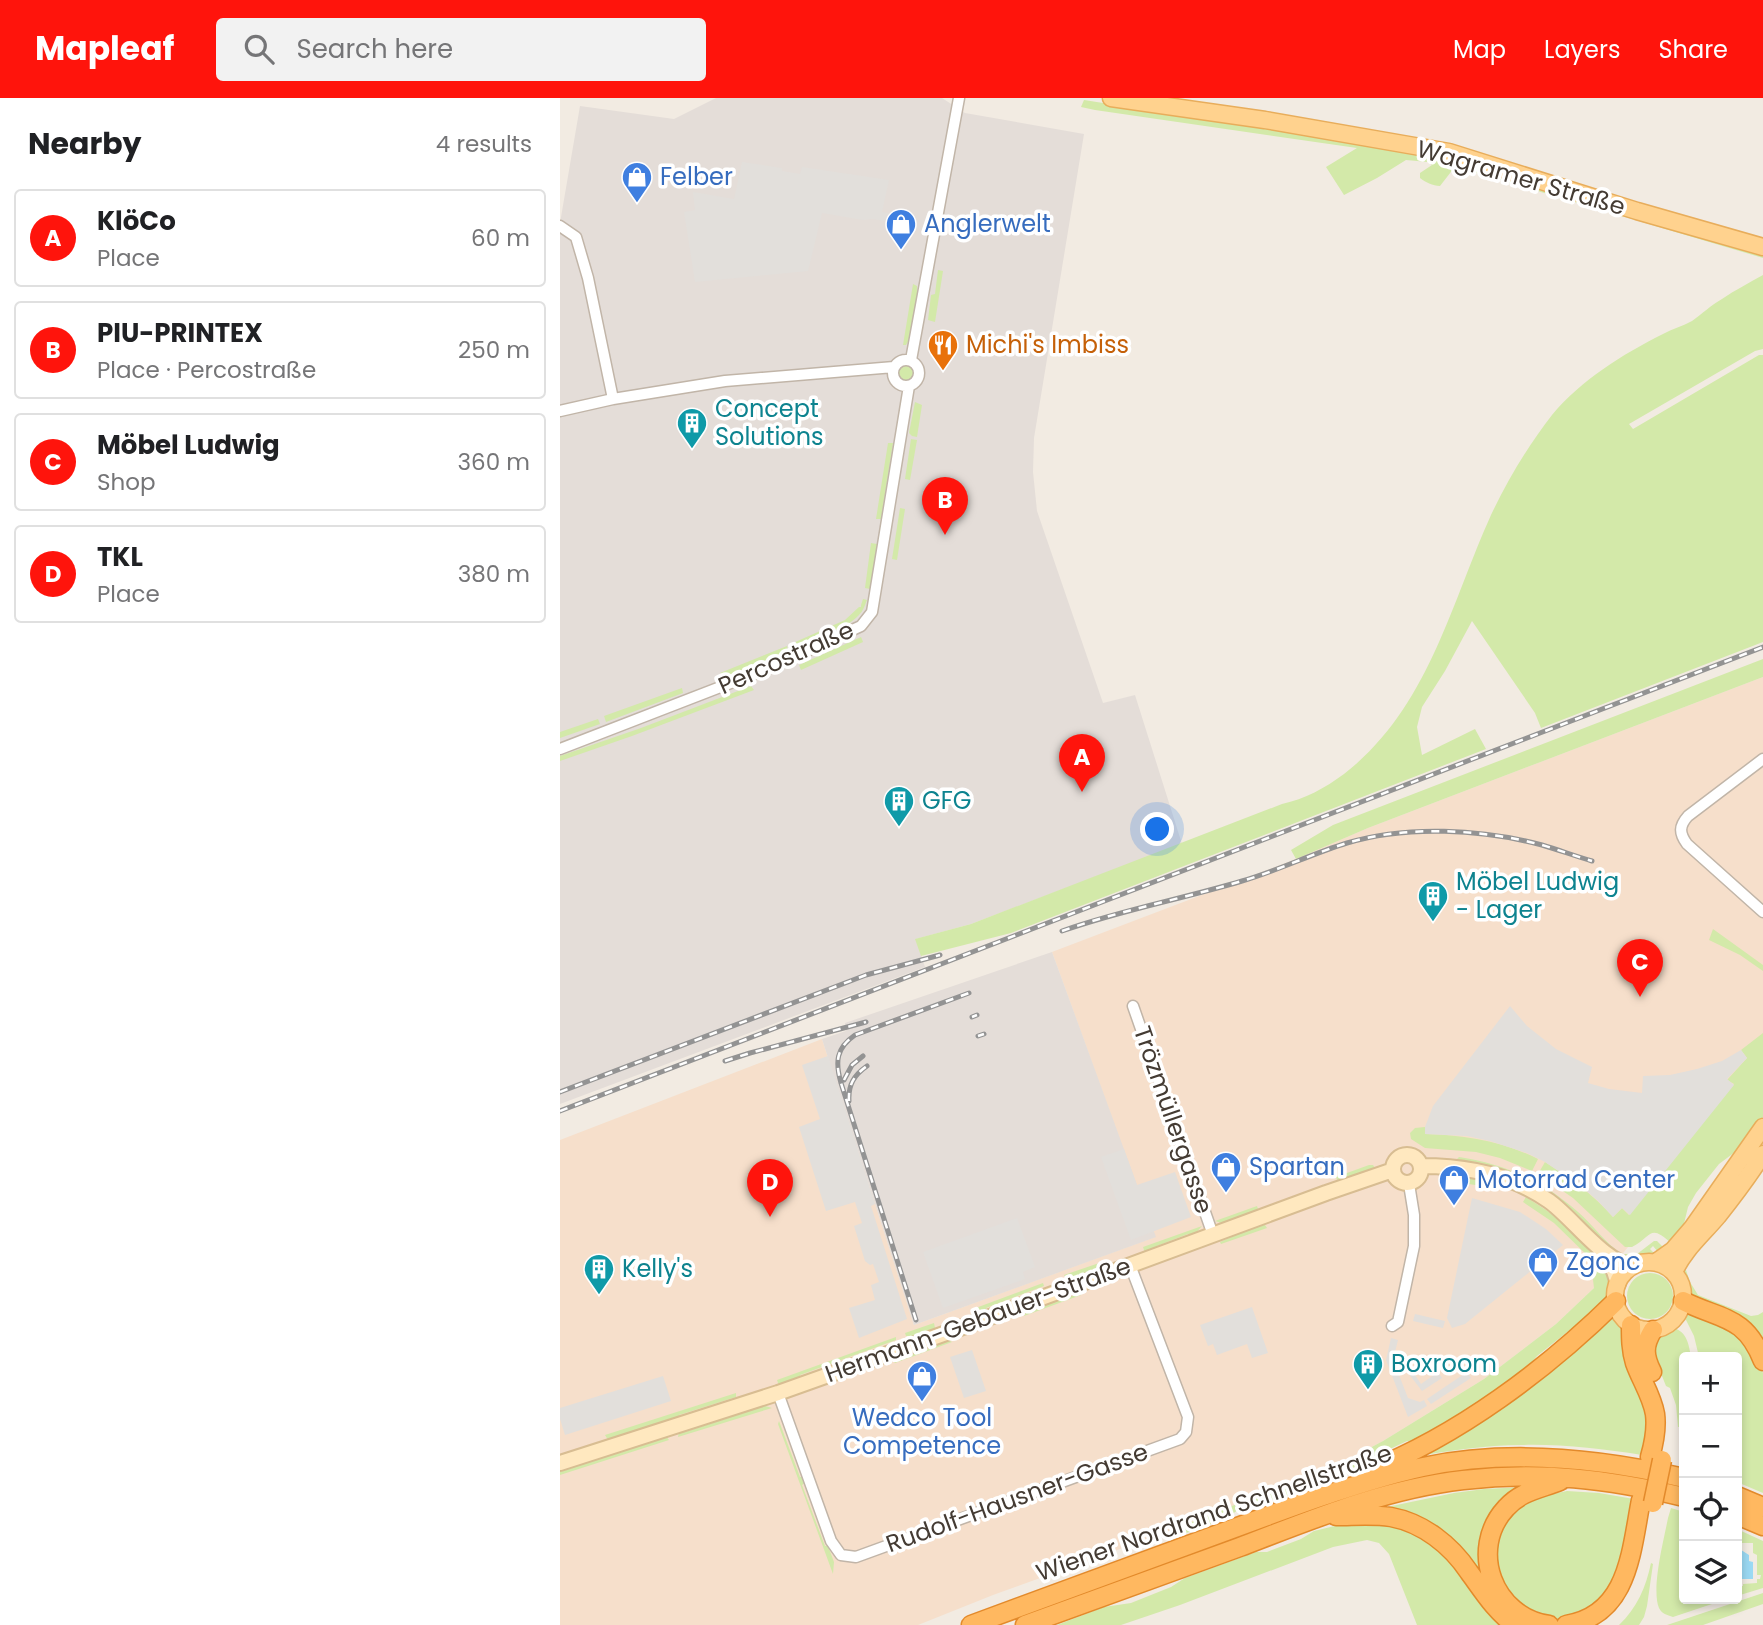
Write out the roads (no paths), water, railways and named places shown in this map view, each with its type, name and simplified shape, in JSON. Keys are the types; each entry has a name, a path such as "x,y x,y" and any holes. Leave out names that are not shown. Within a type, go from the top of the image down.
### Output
{"highway":[{"path":"1349,1487 1363,1473 1420,1447 1502,1396 1592,1324 1617,1292"},
{"path":"1683,1301 1738,1324 1752,1339 1763,1361"},
{"path":"1631,1325 1635,1363 1655,1412 1656,1459"},
{"path":"1566,1625 1598,1613 1619,1590 1647,1502 1656,1459 1666,1437 1664,1401 1644,1352 1653,1330"},
{"name":"Wiener Nordrand Schnellstraße","path":"971,1625 1349,1487 1425,1467 1468,1460 1542,1458 1597,1462 1679,1477"},
{"name":"Wiener Nordrand Schnellstraße","path":"1025,1625 1322,1516 1391,1493 1429,1485 1496,1477 1569,1477 1613,1482 1679,1496"},
{"path":"1549,1625 1528,1619 1500,1597 1488,1570 1487,1549 1494,1525 1513,1501 1530,1491 1569,1477"},
{"path":"1742,1498 1763,1507"},
{"path":"1601,1625 1618,1612 1632,1591 1639,1567 1647,1502"},
{"path":"1322,1516 1391,1517 1419,1527 1456,1554 1493,1606 1515,1625"},
{"path":"1742,1517 1763,1526"}],"main road":[{"name":"Wagramer Straße","path":"1111,98 1265,120 1449,152 1763,247"},
{"path":"1656,1262 1672,1250 1692,1228 1763,1127"},
{"path":"1674,1272 1680,1257 1717,1217 1763,1154"},
{"path":"1644,1262 1656,1262 1674,1272 1680,1280 1683,1290 1681,1311 1675,1319 1661,1328 1642,1329 1631,1325 1618,1310 1617,1292 1625,1272 1644,1262"}],"street":[{"path":"911,360 960,98"},
{"path":"560,226 576,237 588,278 613,399"},
{"path":"911,360 919,374 917,381 909,386 898,384 892,373 894,367 899,361 911,360"},
{"path":"560,411 613,399 725,381 894,367"},
{"name":"Percostraße","path":"560,749 772,667 861,626 872,612 909,386"},
{"path":"1763,759 1688,816 1680,832 1687,844 1763,912"},
{"name":"Trözmüllergasse","path":"1133,1006 1213,1235"},
{"name":"Hermann-Gebauer-Straße","path":"560,1464 778,1393 1393,1170 1395,1161 1404,1155 1415,1157 1421,1166 1469,1168 1490,1172 1526,1187 1549,1201 1597,1246 1614,1271 1617,1292"},
{"path":"1393,1170 1397,1180 1409,1184 1418,1180 1421,1166"},
{"path":"1392,1326 1398,1322 1415,1246 1409,1184"},
{"name":"Hermann-Gebauer-Straße","path":"1597,1246 1624,1264 1633,1266"},
{"name":"Rudolf-Hausner-Gasse","path":"778,1393 831,1541 841,1555 856,1557 1180,1439 1186,1432 1188,1417 1130,1265"}],"water":[{"path":"1742,1551 1749,1555 1749,1561 1753,1562 1753,1579 1742,1579"}],"railway":[{"path":"560,1111 1763,647"},
{"path":"1062,931 1242,881 1347,843 1394,833 1444,831 1495,835 1542,845 1592,861"},
{"path":"560,1092 866,975 940,955"},
{"path":"916,1320 841,1083 838,1062 844,1045 855,1035 969,993"},
{"path":"972,1017 977,1015"},
{"path":"725,1061 866,1022"},
{"path":"978,1036 984,1034"},
{"path":"844,1080 852,1065 863,1056"},
{"path":"849,1101 853,1081 867,1066"}],"place":[{"name":"Felber","path":"637,204"},
{"name":"Anglerwelt","path":"901,251"},
{"name":"Michi's Imbiss","path":"943,372"},
{"name":"Concept Solutions","path":"692,450"},
{"name":"PIU-PRINTEX","path":"945,535"},
{"name":"KlöCo","path":"1082,792"},
{"name":"GFG","path":"899,828"},
{"name":"Möbel Ludwig - Lager","path":"1433,923"},
{"name":"Möbel Ludwig","path":"1640,997"},
{"name":"Spartan","path":"1226,1194"},
{"name":"Motorrad Center","path":"1454,1207"},
{"name":"TKL","path":"770,1217"},
{"name":"Zgonc","path":"1543,1289"},
{"name":"Kelly's","path":"599,1296"},
{"name":"Boxroom","path":"1368,1391"},
{"name":"Wedco Tool Competence","path":"922,1403"}]}
